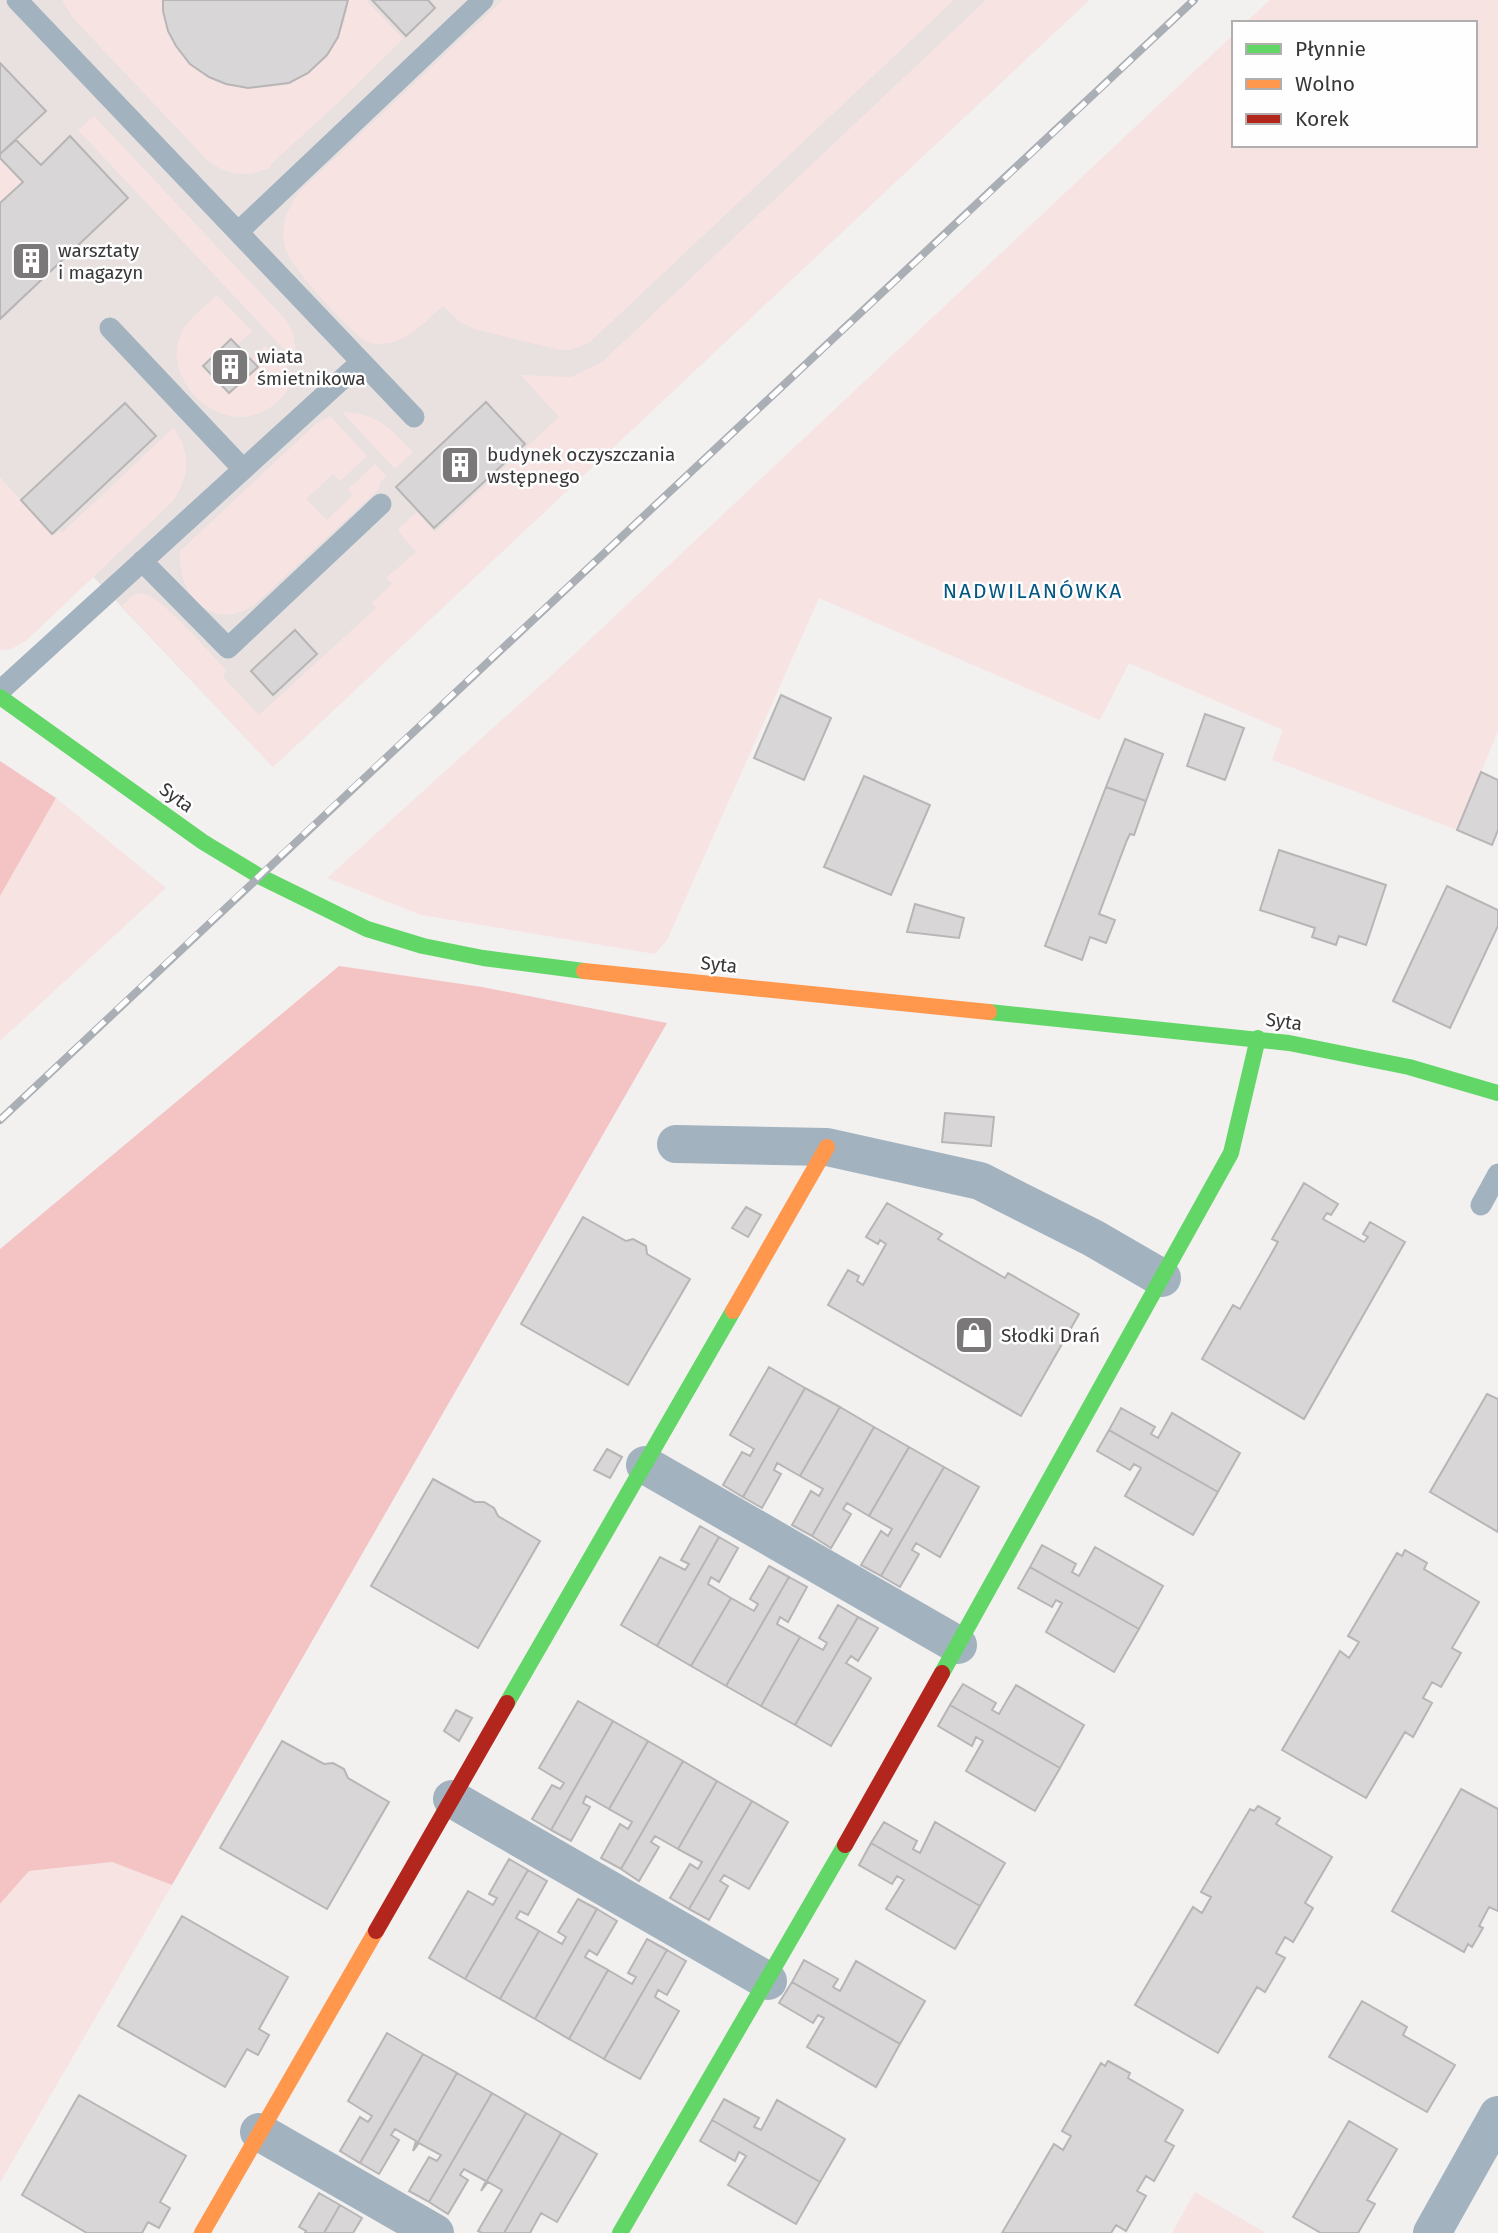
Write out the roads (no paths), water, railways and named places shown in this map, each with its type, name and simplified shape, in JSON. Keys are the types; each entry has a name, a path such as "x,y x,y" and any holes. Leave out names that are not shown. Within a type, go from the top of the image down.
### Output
{"street":[{"name":"Syta","path":"0,697 203,842 258,876 368,929 423,946 482,958 640,978 1258,1038 1337,1049 1498,1093"},
{"path":"620,2233 768,1981 1231,1153 1258,1038"},
{"path":"676,1144 827,1147 980,1181 1093,1238 1162,1278"},
{"path":"202,2233 827,1147"},
{"path":"645,1465 958,1645"},
{"path":"452,1799 768,1981"},
{"path":"1432,2233 1498,2115"},
{"path":"259,2132 435,2233"}],"lane":[{"path":"17,0 414,417"},
{"path":"238,232 483,0"},
{"path":"110,327 243,469"},
{"path":"0,691 360,362"},
{"path":"142,561 228,648 381,504"},
{"path":"1481,1205 1498,1174"}],"railway":[{"path":"0,1120 1194,0"}],"place":[{"name":"warsztaty i magazyn","path":"31,261"},
{"name":"wiata śmietnikowa","path":"230,367"},
{"name":"budynek oczyszczania wstępnego","path":"460,465"},
{"name":"Słodki Drań","path":"974,1335"}],"district":[{"name":"NADWILANÓWKA","path":"1033,591"}]}
